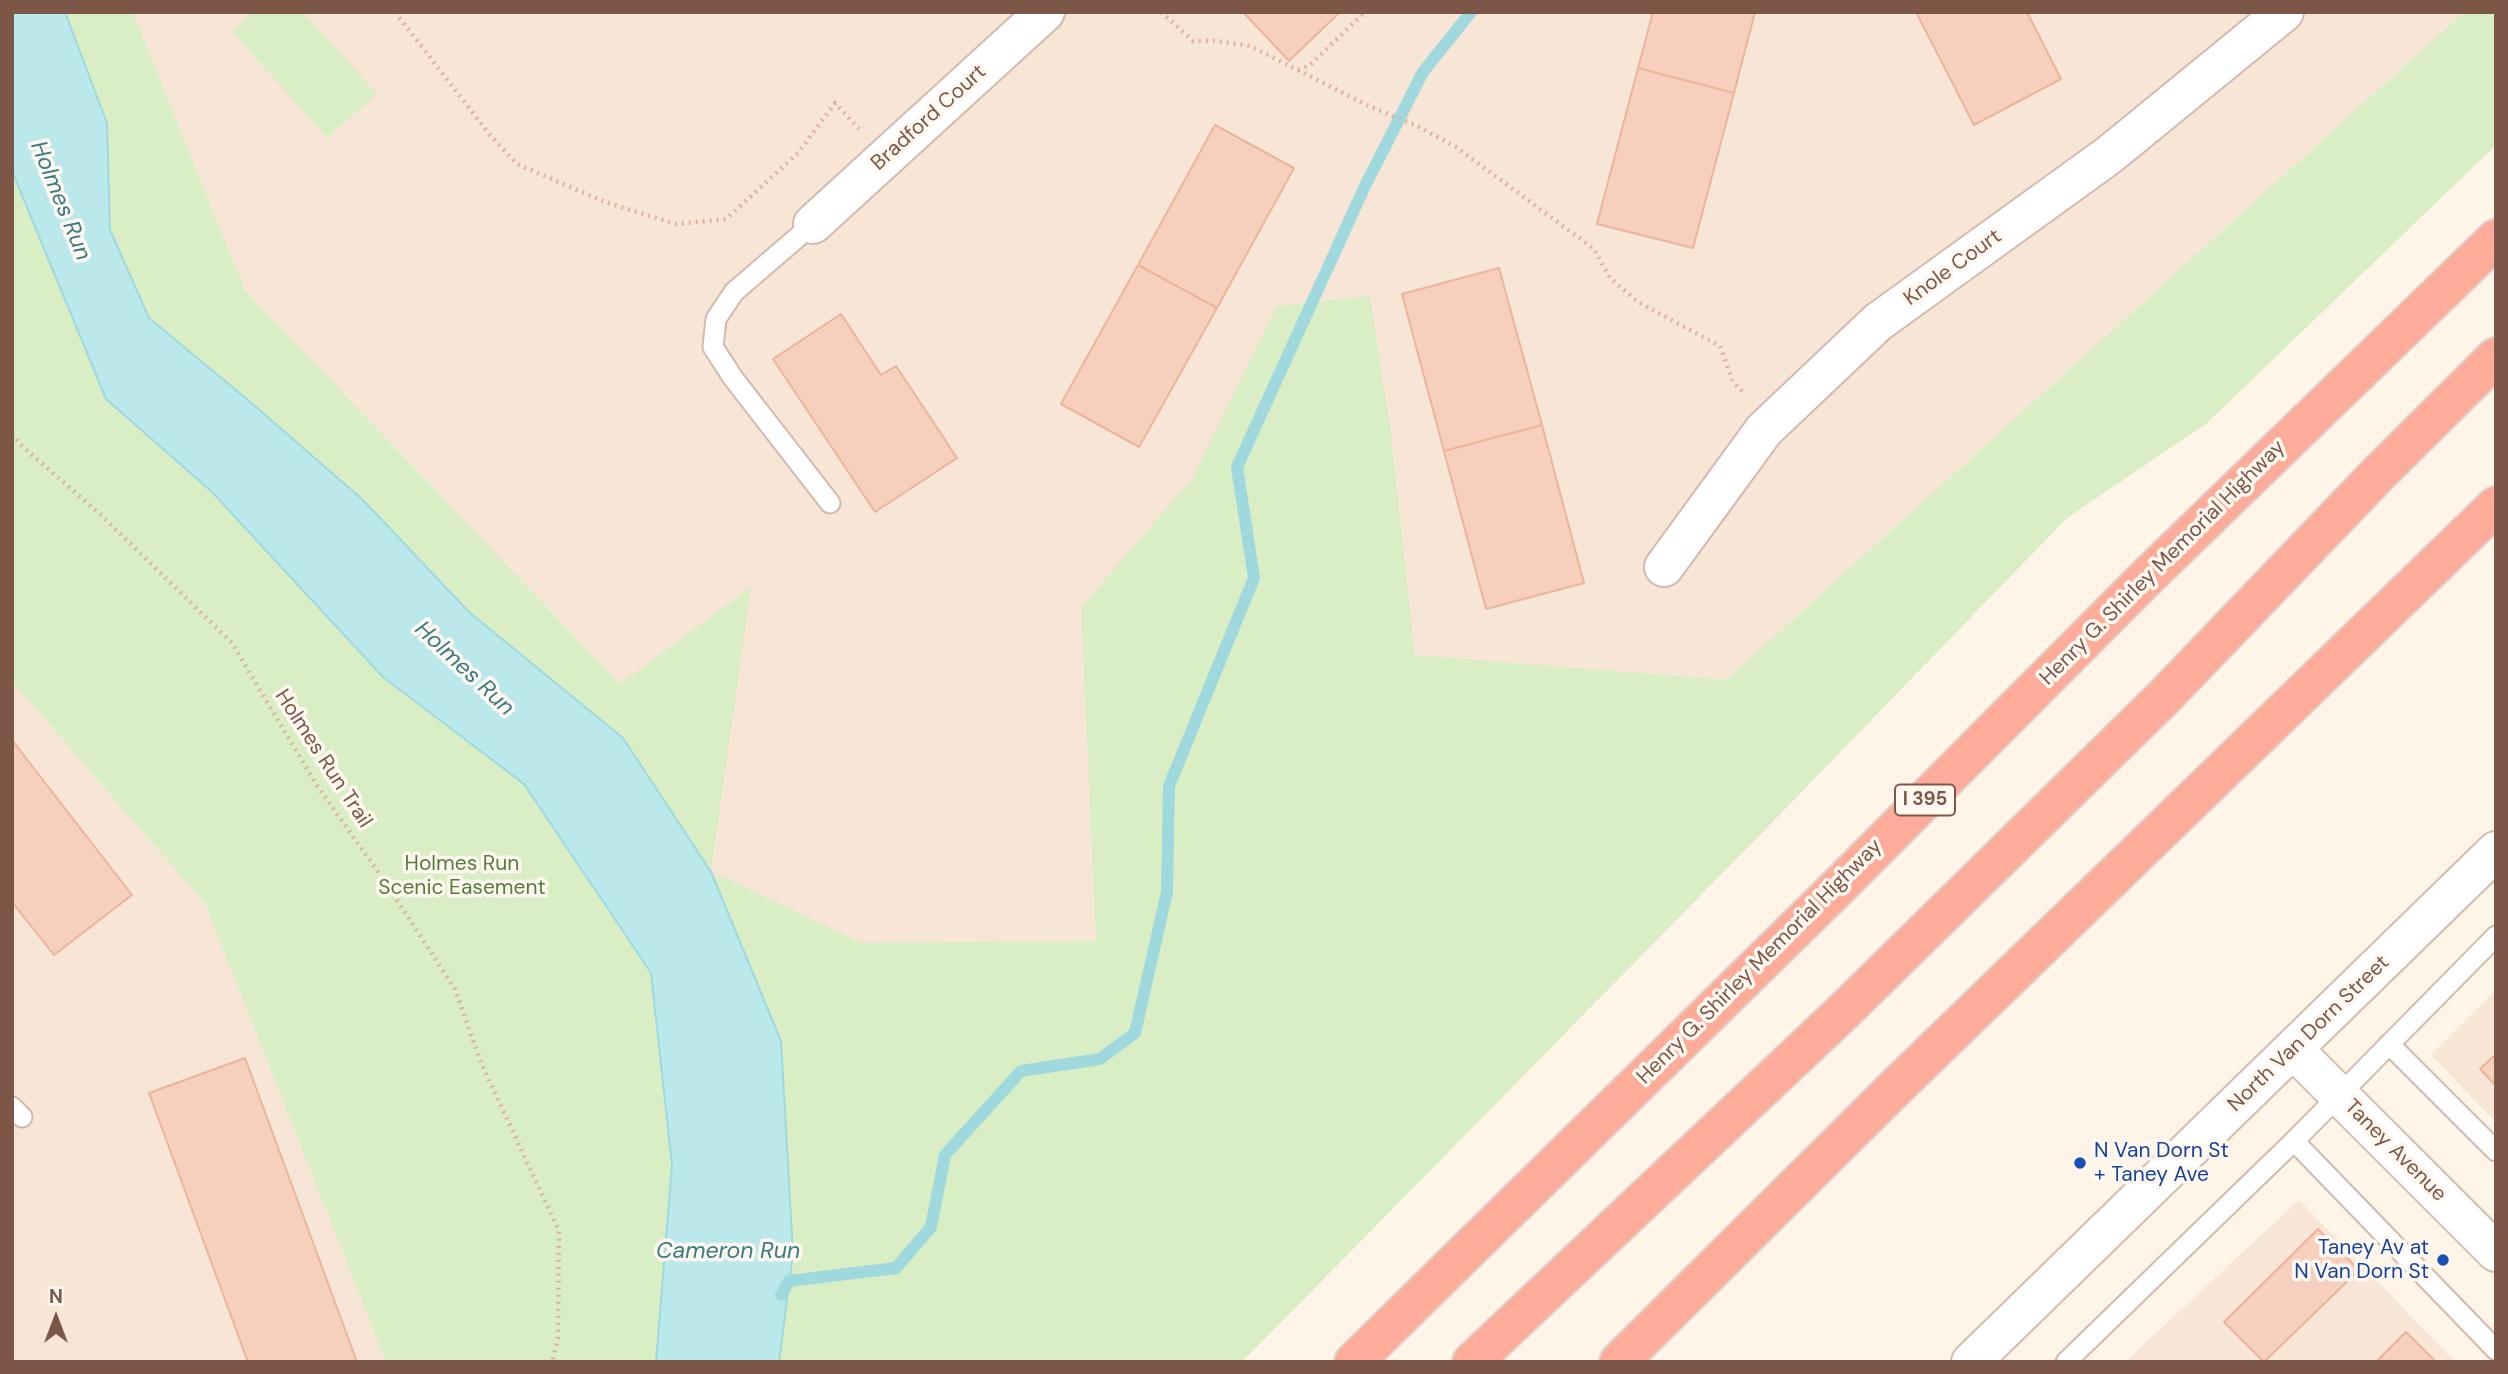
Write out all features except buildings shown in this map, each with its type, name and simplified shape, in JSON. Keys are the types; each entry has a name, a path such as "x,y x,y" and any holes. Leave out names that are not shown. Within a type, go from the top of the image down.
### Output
{"highway":[{"name":"Henry G. Shirley Memorial Highway","path":"1354,1362 1838,887 2148,576 2496,239"},
{"path":"1472,1362 1844,1011 2127,733 2380,472 2496,357"},
{"path":"1619,1362 1895,1088 2496,506"}],"street":[{"name":"Bradford Court","path":"813,224 1045,12"},
{"name":"Knole Court","path":"1664,567 1764,430 1878,322 2109,155 2284,12"},
{"name":"North Van Dorn Street","path":"1971,1362 2496,852"},
{"name":"Taney Avenue","path":"2294,1050 2496,1252"}],"lane":[{"path":"813,224 734,292 716,319 713,347 733,378 830,503"},
{"path":"2066,1362 2294,1141 2496,936"},
{"path":"2389,1044 2496,1151"},
{"path":"2294,1141 2496,1350"}],"path":[{"path":"395,12 490,135 517,164 604,202 676,224 726,219 798,153 835,103 885,159"},
{"path":"1161,12 1193,41 1250,46 1369,106 1415,125 1474,159 1594,249 1610,278 1638,302 1720,346 1733,382 1774,421"},
{"path":"1298,70 1310,65 1364,12"},
{"name":"Holmes Run Trail","path":"12,434 23,447 101,515 232,642 316,784 383,879 455,989 482,1065 559,1231 558,1338 552,1362"}],"shaded area":[{"path":"133,12 2464,12 1726,680 1082,1362 870,1362 621,685 245,290"},
{"path":"12,681 205,904 386,1362 12,1362"},
{"path":"2496,990 2496,1122 2431,1055"},
{"path":"2299,1200 2455,1362 2125,1362"}],"green space":[{"name":"Holmes Run Scenic Easement","path":"12,12 133,12 245,290 620,684 751,587 711,871 862,943 1096,941 1081,607 1192,479 1277,306 1370,296 1390,427 1415,655 1726,680 2464,12 2496,12 2496,145 2207,423 2067,518 1242,1362 386,1362 205,904 12,681"},
{"path":"253,12 303,12 377,94 327,138 232,31"}],"water":[{"name":"Cameron Run","path":"12,12 65,12 107,123 110,230 149,318 363,500 469,612 623,738 711,872 781,1041 793,1253 779,1362 656,1362 672,1165 651,973 524,784 383,677 212,492 106,399 12,171"}],"waterway":[{"path":"781,1295 789,1281 896,1268 931,1227 945,1155 1021,1071 1100,1059 1135,1033 1167,892 1169,786 1254,578 1237,467 1365,186 1423,72 1471,12"}],"place":[{"name":"N Van Dorn St + Taney Ave","path":"2080,1163"},
{"name":"Taney Av at N Van Dorn St","path":"2443,1260"}],"water label":[{"name":"Holmes Run","path":"60,201"},
{"name":"Holmes Run","path":"464,669"}]}
